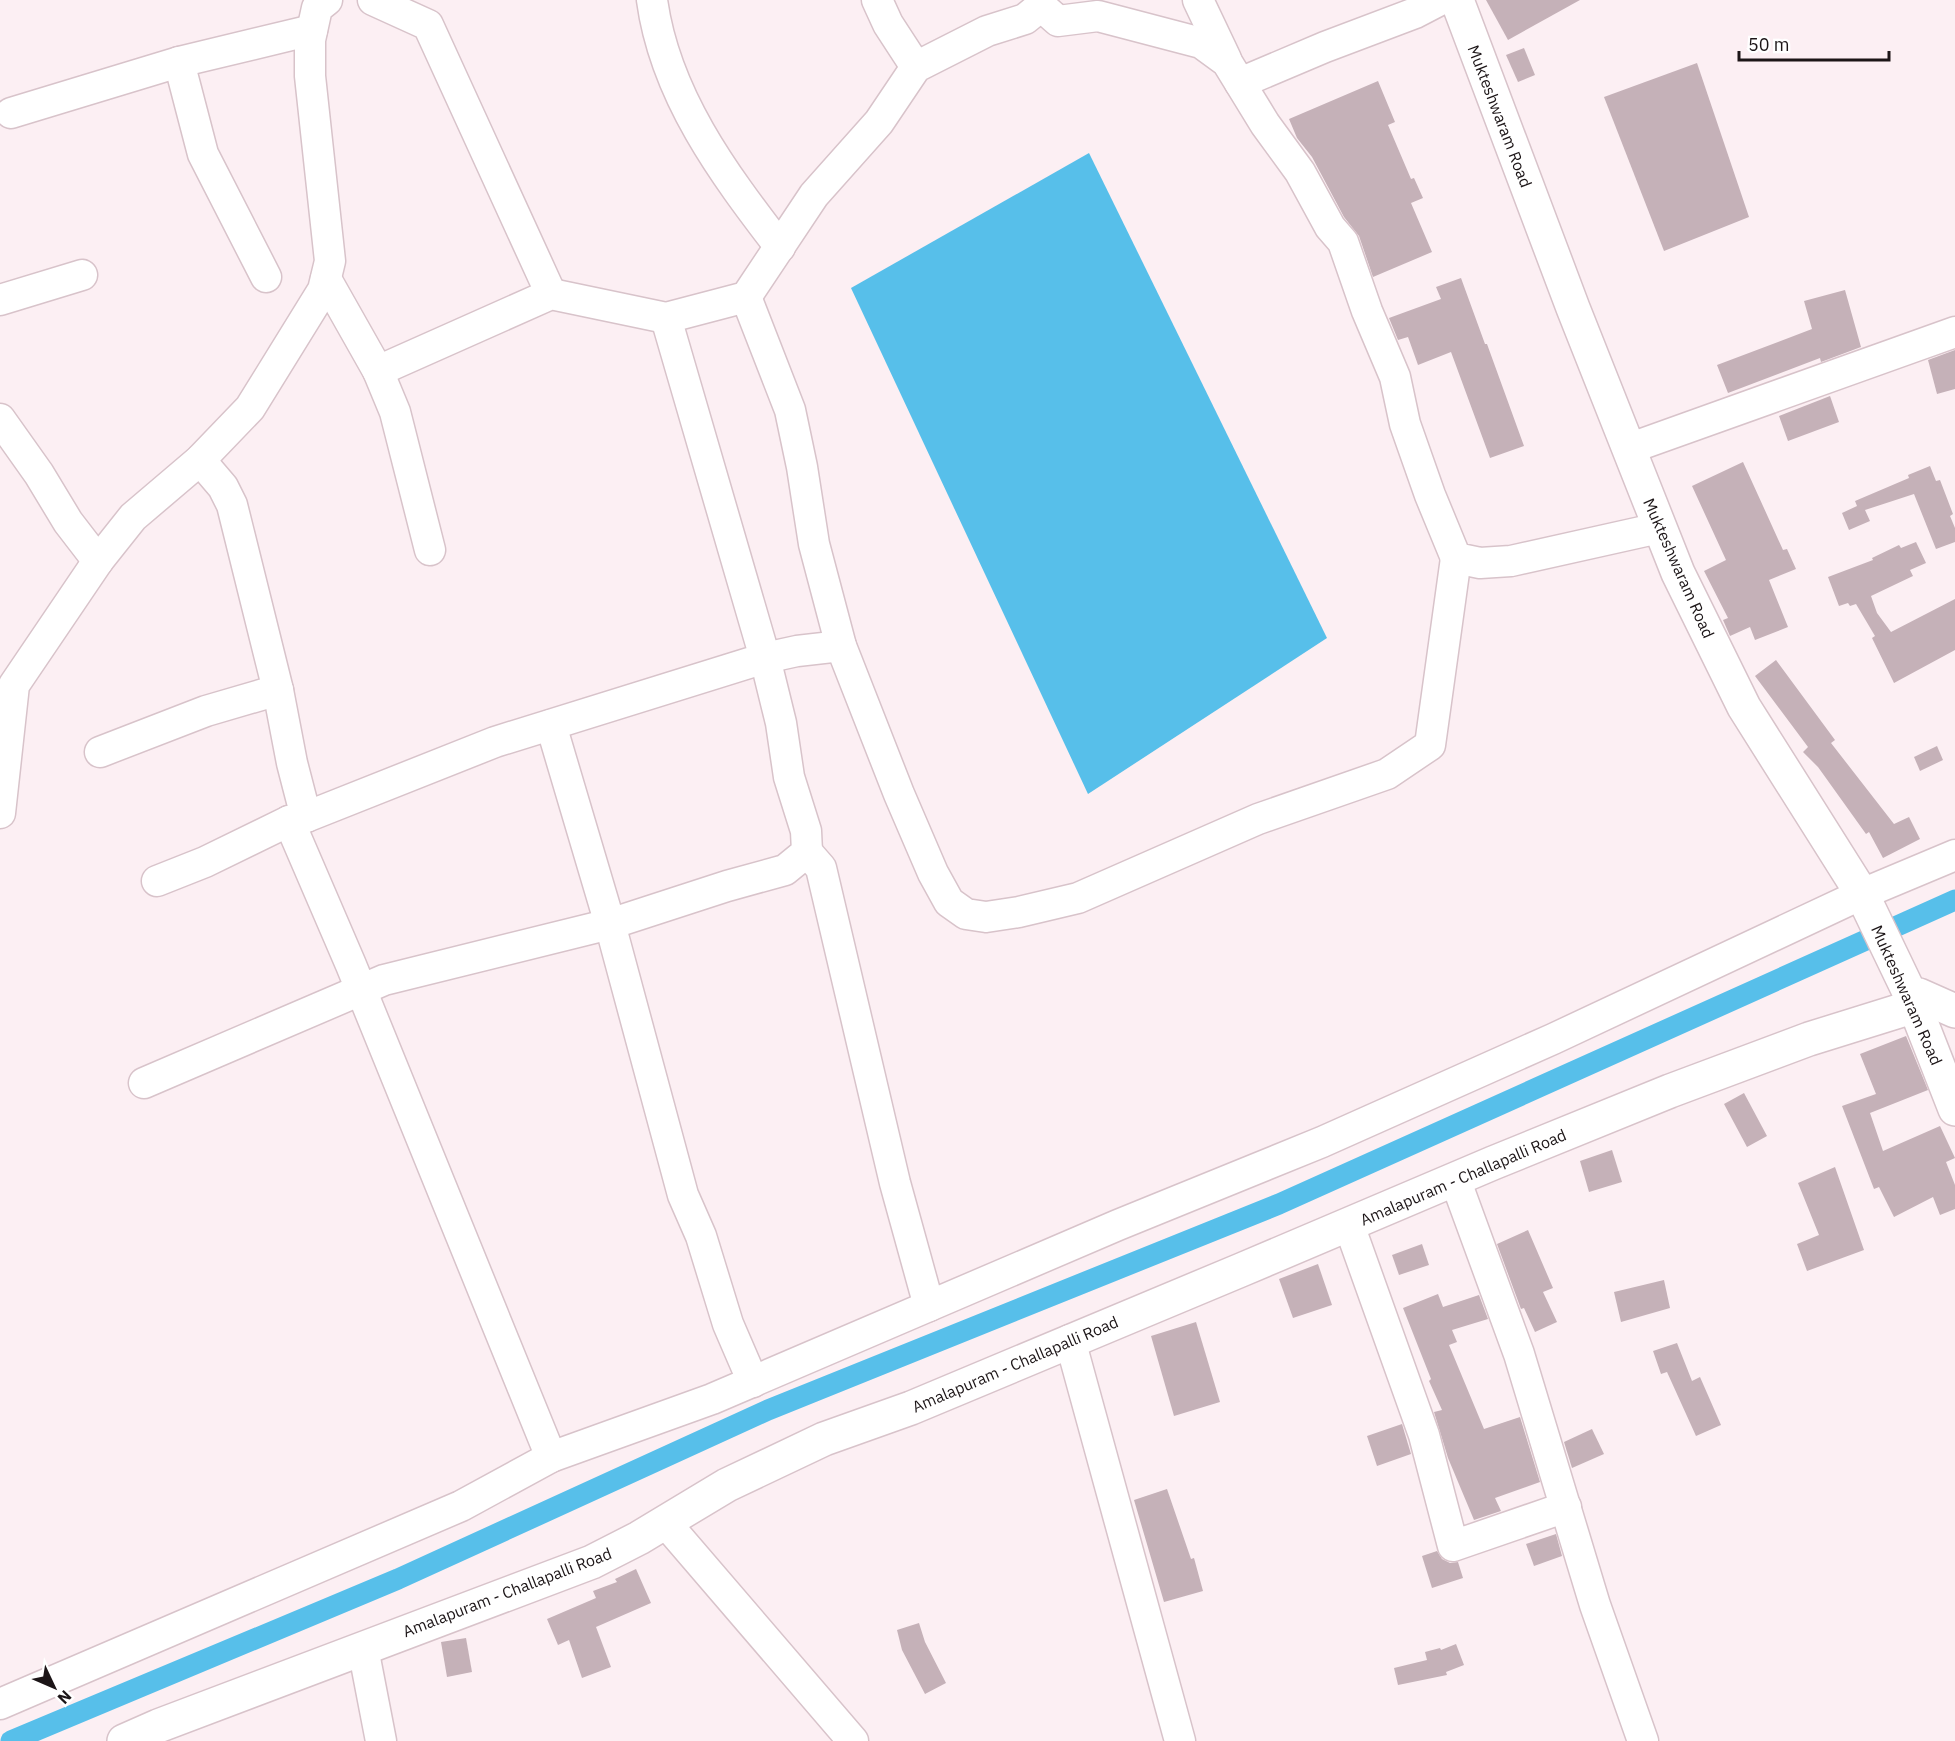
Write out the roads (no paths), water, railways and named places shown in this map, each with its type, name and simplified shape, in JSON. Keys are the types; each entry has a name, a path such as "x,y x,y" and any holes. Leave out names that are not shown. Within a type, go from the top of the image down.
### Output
{"main road":[{"name":"Mukteshwaram Road","path":"1456,0 1678,573 1744,707 1865,902 1910,996 1955,1109"},
{"path":"1910,996 1919,995 1955,1011"},
{"name":"Amalapuram - Challapalli Road","path":"124,1741 158,1726 592,1562 727,1485 824,1439 911,1408 1455,1179 1670,1091 1809,1039 1910,996"}],"street":[{"path":"0,813 7,684 133,517 200,460 250,408 323,290 330,261 310,76 310,40 317,8 327,0"},
{"path":"373,0 428,25 551,294"},
{"path":"652,0 669,71 697,128 735,189 780,247"},
{"path":"877,0 888,24 916,67"},
{"path":"746,297 790,410 814,544 841,646 899,794 933,873 949,902 966,914 986,917 1078,898 1258,819 1387,774 1430,745 1456,558 1430,495 1405,424 1395,377 1367,310 1343,242 1330,227 1300,172 1265,124 1234,72 1198,0"},
{"path":"1234,72 1325,47 1415,14 1440,0"},
{"path":"378,371 551,294 666,318 746,297 814,195 879,122 916,67 987,31 1025,19 1041,3 1058,21 1098,16 1201,43 1234,72"},
{"path":"11,113 179,62 312,30"},
{"path":"179,62 203,154 266,277"},
{"path":"0,300 82,275"},
{"path":"326,279 378,371 395,412 430,550"},
{"path":"666,318 765,658 781,723 789,777 806,831 807,852 821,868 895,1183 928,1306"},
{"path":"1628,448 1955,332"},
{"path":"0,418 39,474 68,522 98,561"},
{"path":"200,460 223,487 232,506 278,690 292,763 297,819 360,988 551,1457"},
{"path":"1456,558 1480,563 1510,561 1659,528"},
{"path":"158,882 297,819 495,742 765,658 797,651 841,646"},
{"path":"100,752 206,711 278,690"},
{"path":"551,724 610,924 683,1195 700,1236 728,1324 753,1382"},
{"path":"144,1083 360,988 395,977 610,924 785,870 807,852"},
{"path":"0,1704 461,1506 551,1457 712,1399 1118,1225 1322,1142 1865,902 1955,855"},
{"path":"1455,1179 1519,1354 1595,1605 1643,1741"},
{"path":"1349,1225 1424,1435 1453,1546 1566,1507"},
{"path":"1070,1340 1180,1741"},
{"path":"665,1522 853,1741"},
{"path":"363,1648 381,1741"}],"water":[{"path":"1089,153 1327,638 1088,794 851,288"}],"waterway":[{"path":"11,1741 398,1579 768,1410 1279,1204 1955,900"}]}
